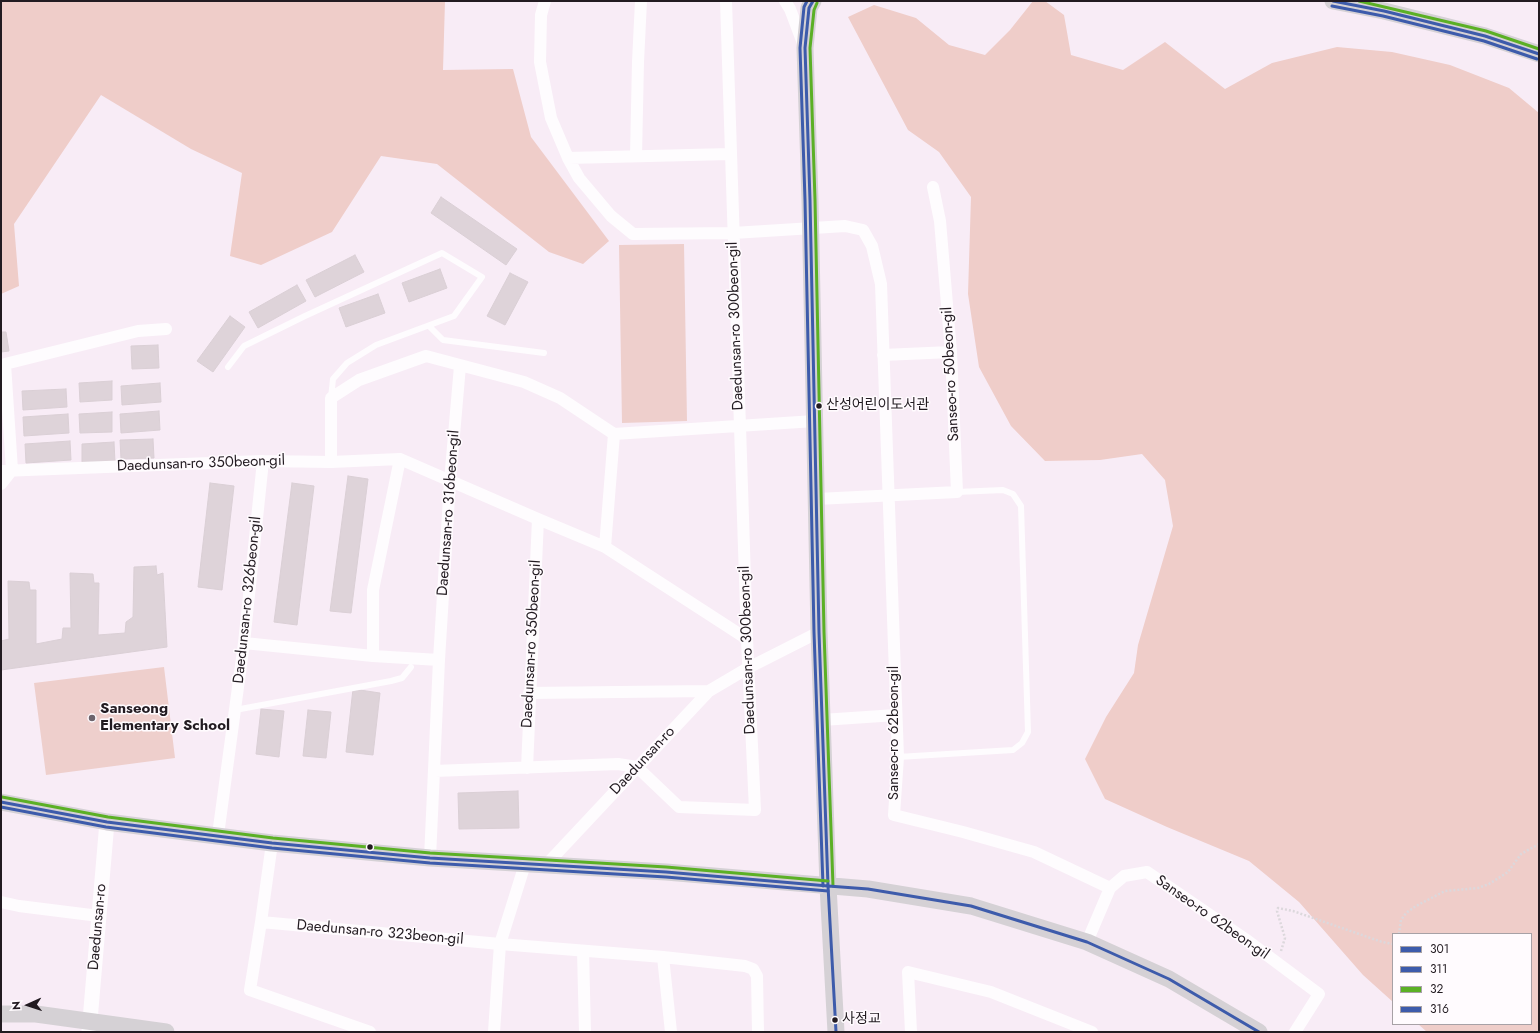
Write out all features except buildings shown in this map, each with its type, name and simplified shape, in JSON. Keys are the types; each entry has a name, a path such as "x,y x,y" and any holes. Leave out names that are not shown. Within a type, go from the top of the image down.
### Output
{"main road":[{"path":"813,1 809,8 805,48 819,632 828,886 836,1032"},
{"path":"1333,1 1384,11 1485,36 1539,54"},
{"path":"1,802 107,822 272,843 430,858 666,872 868,889 971,906 1087,942 1169,979 1259,1032"},
{"path":"1,1014 36,1014 89,1026 166,1032"}],"street":[{"name":"Sanseo-ro 62beon-gil","path":"545,1 541,15 540,62 551,118 568,158 579,178 611,216 634,234 733,233 845,226 863,230 872,246 881,284 898,757 894,815 1034,852 1110,888 1124,876 1147,872 1248,941 1319,994 1295,1032"},
{"path":"636,156 638,62 642,1"},
{"name":"Daedunsan-ro 300beon-gil","path":"637,767 679,807 755,810 748,668 726,1"},
{"path":"785,1 805,48"},
{"path":"568,158 730,154"},
{"name":"Sanseo-ro 50beon-gil","path":"933,188 940,222 950,352 957,492"},
{"path":"1,484 7,471 5,364 138,331 166,329"},
{"path":"883,355 950,352"},
{"path":"331,462 331,398 359,380 426,356 524,382 560,398 614,434 815,422"},
{"name":"Daedunsan-ro 316beon-gil","path":"430,858 439,660 450,481 460,366"},
{"path":"605,547 614,434"},
{"path":"373,656 374,590 400,459"},
{"name":"Daedunsan-ro 350beon-gil","path":"7,471 263,460 331,462 400,459 605,547 747,640"},
{"name":"Daedunsan-ro 326beon-gil","path":"218,835 244,643 263,460"},
{"path":"817,499 957,492"},
{"name":"Daedunsan-ro 350beon-gil","path":"527,768 529,693 538,519"},
{"name":"Daedunsan-ro","path":"546,865 709,691 748,668 819,632"},
{"path":"244,643 373,656 439,660"},
{"path":"529,693 709,691"},
{"path":"822,720 896,715"},
{"path":"434,771 618,764 637,767"},
{"name":"Daedunsan-ro","path":"89,1026 107,822"},
{"path":"272,843 250,990 370,1032"},
{"path":"494,1032 500,944 525,864"},
{"path":"1087,942 1110,888"},
{"path":"1,902 19,906 98,916"},
{"name":"Daedunsan-ro 323beon-gil","path":"261,922 663,957 745,966 754,969 757,976 758,1032"},
{"path":"583,951 585,1032"},
{"path":"663,957 671,1032"},
{"path":"911,1032 908,972 991,992 1092,1032"}],"lane":[{"path":"228,367 244,346 305,316 442,253 482,276 454,316 376,345 347,363 333,379 331,398"},
{"path":"429,326 443,340 544,353"},
{"path":"898,757 1013,750 1022,744 1028,732 1021,506 1013,494 1003,490 957,492"},
{"path":"235,710 391,681 402,678 411,667"}],"path":[{"path":"1399,933 1402,920 1406,913 1416,906 1446,891 1478,888 1489,884 1508,872 1521,854 1539,844"},
{"path":"1276,962 1283,948 1285,938 1277,911 1278,908 1293,911 1382,942 1392,944"}],"shaded area":[{"path":"1,1 445,1 443,70 513,69 531,137 609,241 583,264 549,252 437,164 381,156 332,232 261,265 230,256 242,173 191,149 101,95 14,224 19,286 1,294"},
{"path":"1033,1 1045,1 1064,15 1071,55 1123,70 1165,42 1225,89 1272,63 1337,47 1392,52 1450,65 1509,88 1539,113 1539,1032 1427,1032 1419,1025 1532,1025 1532,933 1392,933 1392,1001 1363,975 1299,902 1249,861 1105,799 1085,759 1106,717 1134,673 1138,645 1173,526 1165,480 1142,454 1100,460 1045,461 1011,426 979,367 968,294 971,197 939,152 908,130 848,17 874,5 916,18 949,45 985,55 1010,30"},
{"path":"684,244 687,421 622,423 619,245"},
{"path":"164,667 175,758 46,775 34,683"}],"transit line":[{"name":"311","path":"807,1 804,7 800,48 805,200 814,632 823,886"},
{"name":"301","path":"813,1 809,8 805,48 810,200 819,632 828,886"},
{"name":"301","path":"1333,1 1384,11 1485,36 1539,54"},
{"name":"32","path":"1359,1 1486,31 1539,49"},
{"name":"32","path":"817,3 814,10 810,48 815,200 824,632 833,886"},
{"name":"311","path":"1332,6 1383,16 1484,41 1537,59"},
{"name":"32","path":"2,797 108,817 273,838 430,853 666,867 828,881"},
{"name":"301","path":"1,802 107,822 272,843 430,858 666,872 828,886"},
{"name":"311","path":"1,807 106,827 272,848 430,863 666,877 828,891"},
{"name":"316","path":"828,886 868,889 971,906 1087,942 1169,979 1259,1032"},
{"name":"316","path":"828,886 836,1032"}],"place":[{"name":"산성어린이도서관","path":"819,406"},
{"name":"Sanseong Elementary School","path":"92,718"},
{"name":"사정교","path":"835,1020"}]}
